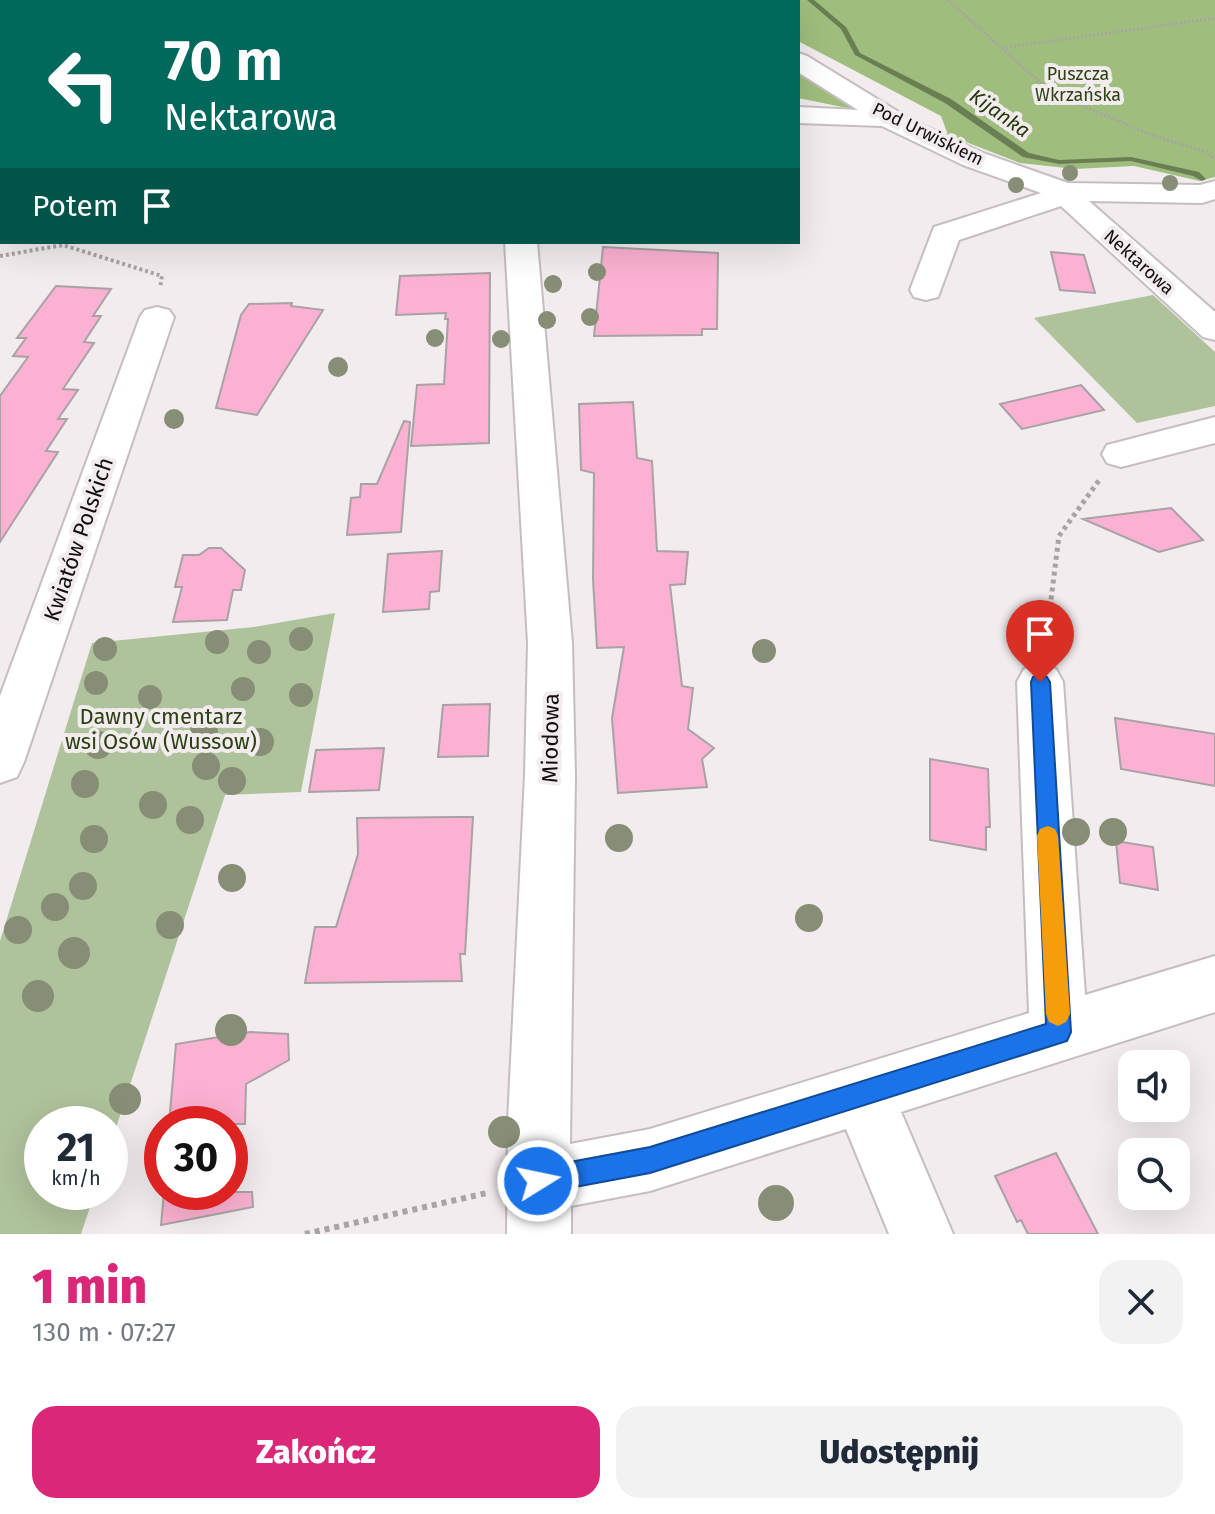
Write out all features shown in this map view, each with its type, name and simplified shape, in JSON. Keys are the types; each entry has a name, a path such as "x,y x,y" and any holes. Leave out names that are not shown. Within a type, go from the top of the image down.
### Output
{"street":[{"name":"Pod Urwiskiem","path":"800,62 888,117 973,159 1065,192 1202,194 1215,190"},
{"path":"800,115 865,119 888,117"},
{"name":"Pod Urwiskiem","path":"926,290 945,234 1044,204 1065,192"},
{"name":"Nektarowa","path":"1065,192 1082,212 1215,330"},
{"name":"Miodowa","path":"521,244 550,643 550,775 539,1208"},
{"name":"Kwiatów Polskich","path":"3,745 157,317"},
{"path":"1121,454 1215,430"},
{"path":"1040,682 1059,1032"},
{"path":"539,1208 650,1160 1215,984"},
{"path":"862,1093 921,1234"}],"path":[{"path":"948,0 1052,93 1154,136 1207,152 1215,159"},
{"path":"1001,48 1215,18"},
{"path":"0,256 63,245 162,276 157,317"},
{"path":"1040,682 1059,536 1121,454"},
{"path":"305,1234 539,1208"}],"green space":[{"name":"Puszcza Wkrzańska","path":"800,0 1215,0 1215,177 1200,181 1134,166 1075,169 1020,163 948,135 941,116 800,42"},
{"path":"800,72 857,110 800,98"},
{"path":"1153,295 1215,352 1215,406 1137,423 1034,318"},
{"name":"Dawny cmentarz wsi Osów (Wussow)","path":"335,613 301,792 225,795 123,1106 24,1106 24,1210 89,1210 81,1234 0,1234 0,941 92,643 254,627"}],"building":[{"path":"603,247 718,253 717,329 702,329 702,335 594,336"},
{"path":"1051,252 1084,255 1095,293 1060,290"},
{"path":"490,273 489,443 411,446 417,385 444,384 448,319 445,319 446,313 396,315 400,276"},
{"path":"56,286 111,289 93,316 101,316 84,342 94,343 63,389 78,390 58,419 67,419 46,451 58,452 0,542 0,396 28,357 13,356 26,338 17,338"},
{"path":"292,303 291,306 323,310 257,415 216,408 241,315 249,304"},
{"path":"1081,385 1104,410 1022,429 1000,404"},
{"path":"633,402 637,458 652,461 657,551 688,552 685,584 670,585 682,686 693,688 688,729 714,748 702,759 707,787 618,793 612,718 624,647 597,648 593,579 594,473 581,470 579,404"},
{"path":"404,421 410,422 401,532 347,535 351,498 360,497 361,484 377,484"},
{"path":"1171,508 1203,540 1159,552 1083,519"},
{"path":"209,548 221,548 245,570 241,590 233,590 227,620 173,622 182,587 175,587 183,555 199,555"},
{"path":"442,551 439,591 430,592 429,609 383,612 388,554"},
{"path":"490,704 488,756 438,757 443,705"},
{"path":"1115,718 1215,734 1215,786 1121,769"},
{"path":"384,748 379,790 309,792 316,750"},
{"path":"930,759 988,769 990,827 986,827 986,850 930,840"},
{"path":"473,817 465,954 460,954 462,981 305,983 315,927 336,927 358,854 357,818"},
{"path":"1116,841 1153,847 1158,890 1120,883"},
{"path":"250,1032 288,1034 289,1060 246,1084 245,1106 171,1106 176,1044"},
{"path":"1056,1153 1098,1234 1028,1234 1021,1220 1017,1222 995,1176"},
{"path":"248,1192 252,1192 253,1207 248,1208"},
{"path":"162,1210 238,1210 161,1225"}],"waterway":[{"name":"Kijanka","path":"810,0 844,28 857,54 948,101 1026,155 1059,162 1131,159 1196,174 1202,179"}],"slow traffic":[{"path":"1048,836 1058,1014"}],"route":[{"path":"538,1181 650,1160 1059,1032 1040,682"}]}
